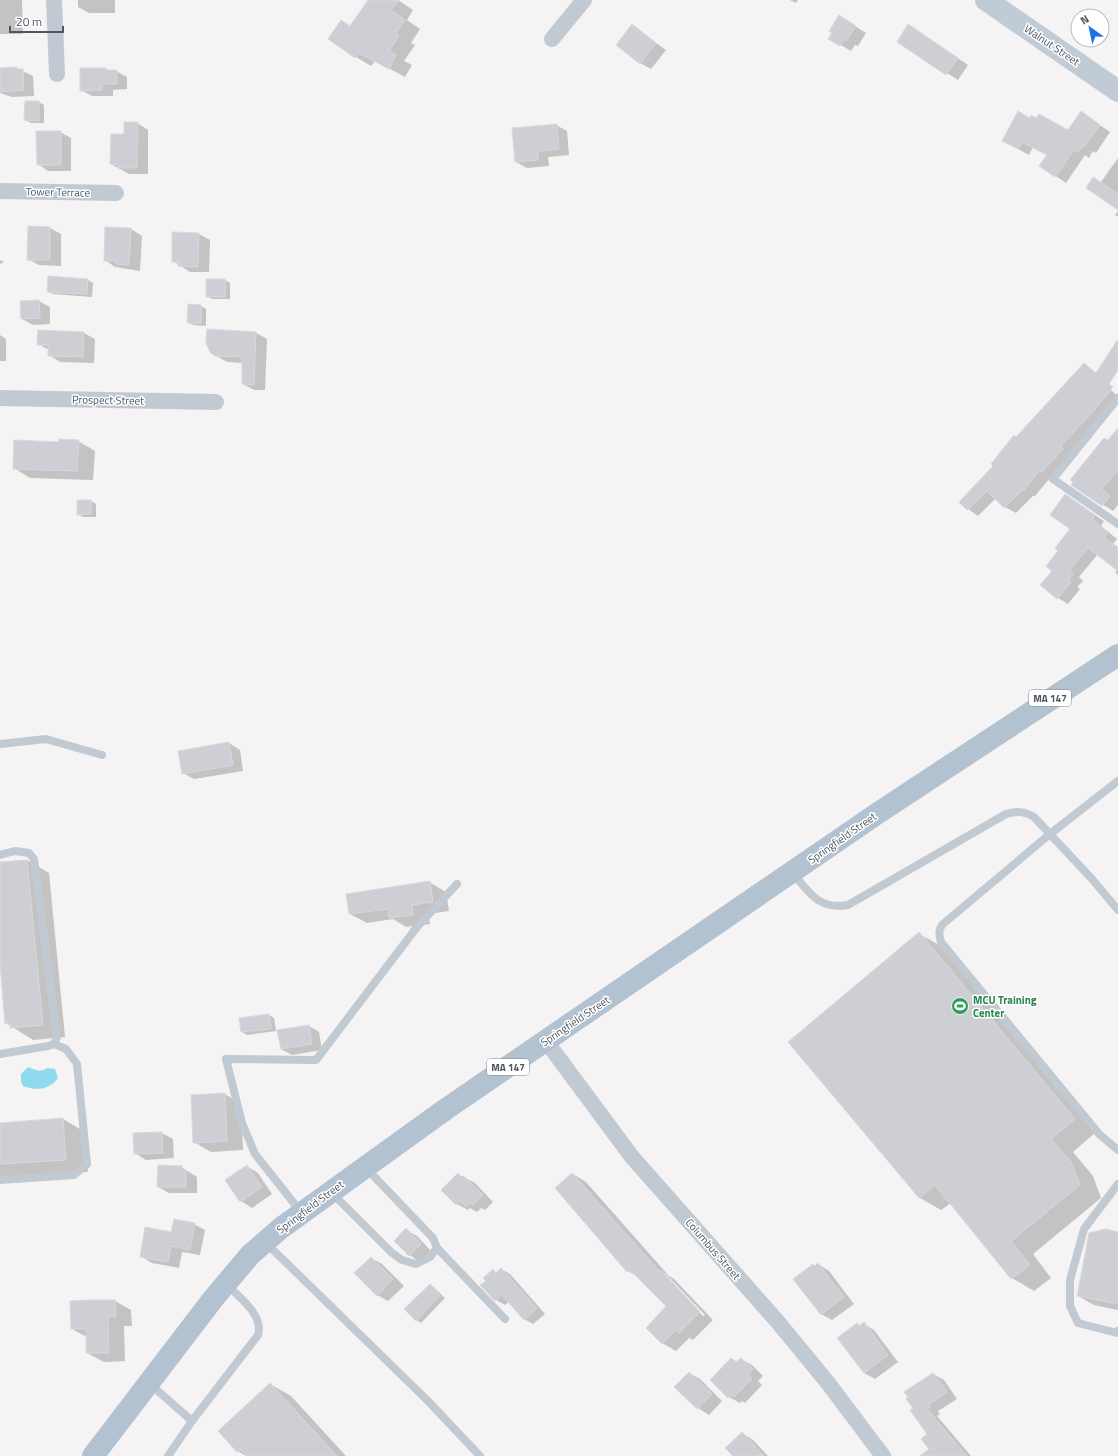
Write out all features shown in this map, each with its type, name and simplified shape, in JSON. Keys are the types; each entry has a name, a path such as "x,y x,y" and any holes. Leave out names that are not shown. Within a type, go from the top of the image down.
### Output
{"main road":[{"name":"Walnut Street","path":"986,0 1118,90"},
{"name":"Springfield Street","path":"93,1456 226,1283 250,1255 301,1213 546,1041 793,873 878,813 1118,655"}],"street":[{"path":"54,0 58,74"},
{"path":"552,39 584,0"},
{"name":"Tower Terrace","path":"0,191 116,193"},
{"name":"Prospect Street","path":"0,398 216,402"},
{"name":"Columbus Street","path":"546,1041 632,1157 781,1327 828,1383 883,1456"}],"lane":[{"path":"1118,398 1053,479 1118,524"},
{"path":"0,744 46,739 102,755"},
{"path":"1118,781 1050,834 939,929 941,942 1100,1135 1118,1150"},
{"path":"793,873 812,896 824,904 836,907 848,905 1006,814 1018,811 1027,813 1034,817 1092,879 1118,910"},
{"path":"0,854 14,851 30,853 34,859 57,1037 54,1044"},
{"path":"301,1213 255,1154 242,1123 226,1059 316,1060 416,927 457,884"},
{"path":"0,1054 54,1044 66,1049 77,1064 87,1164 74,1175 0,1180"},
{"path":"365,1167 433,1238 437,1248 505,1319"},
{"path":"1117,1188 1084,1229 1070,1280 1070,1306 1078,1323 1116,1333 1118,1332"},
{"path":"331,1192 392,1253 402,1260 416,1264 430,1257 437,1248"},
{"path":"265,1242 428,1401 480,1456"},
{"path":"168,1456 192,1421 253,1343 260,1329 259,1322 253,1312 226,1283"},
{"path":"149,1383 192,1421"}],"water":[{"path":"28,1067 40,1071 47,1068 55,1069 58,1078 47,1087 33,1089 23,1086 21,1082 21,1074"}],"building":[{"path":"368,0 399,0 391,10 405,20 396,33 399,36 389,51 396,55 389,69 359,53 355,58 328,39 341,20 350,26"},
{"path":"839,15 856,26 846,41 844,39 840,46 828,39 832,33 829,31"},
{"path":"632,24 656,43 640,64 616,45"},
{"path":"908,24 958,58 946,75 897,42"},
{"path":"17,67 17,69 23,69 24,90 0,92 0,68"},
{"path":"80,68 106,68 106,70 117,70 117,84 102,84 102,90 80,91"},
{"path":"25,101 39,101 39,121 24,120"},
{"path":"1018,111 1030,118 1031,115 1036,118 1039,114 1068,130 1081,111 1100,125 1084,147 1082,146 1078,152 1074,150 1055,177 1039,166 1047,155 1022,142 1018,149 1002,141"},
{"path":"124,122 138,122 137,168 118,168 118,165 110,164 111,134 124,134"},
{"path":"557,124 559,149 538,151 538,160 515,162 512,128"},
{"path":"36,131 61,131 61,165 37,165"},
{"path":"1093,177 1118,194 1118,210 1086,188"},
{"path":"28,226 50,227 50,260 27,260"},
{"path":"105,227 131,228 129,265 116,264 116,261 104,261"},
{"path":"172,232 199,233 198,267 178,266 178,262 172,262"},
{"path":"48,276 88,279 87,294 47,292"},
{"path":"206,279 225,279 225,297 206,297"},
{"path":"39,300 40,318 21,319 20,301"},
{"path":"188,304 201,305 201,323 187,323"},
{"path":"207,329 256,332 254,385 242,384 242,357 215,356 210,352 206,343"},
{"path":"38,330 84,332 83,357 48,356 48,345 37,345"},
{"path":"1118,339 1118,370 1109,384 1113,387 1091,414 1061,446 1063,449 1042,472 1040,470 1023,491 1022,490 1004,508 987,491 967,510 959,502 993,466 991,464 1014,435 1016,437 1084,363 1096,373"},
{"path":"1118,428 1118,471 1101,489 1110,496 1102,506 1071,485 1073,482 1070,480 1104,438 1108,440"},
{"path":"59,439 79,440 77,471 13,469 14,440 59,442"},
{"path":"1065,494 1095,515 1092,519 1108,533 1104,538 1118,547 1118,571 1088,548 1069,571 1073,574 1068,580 1071,582 1057,599 1040,585 1052,571 1046,566 1058,551 1055,548 1070,529 1050,515"},
{"path":"77,500 91,500 91,514 77,515"},
{"path":"229,742 233,765 182,774 178,751"},
{"path":"27,860 43,1025 10,1028 10,1023 5,1024 0,964 0,862"},
{"path":"430,881 433,902 412,905 413,915 389,918 388,909 349,914 346,894"},
{"path":"919,932 1075,1119 1051,1139 1071,1162 1080,1185 1011,1241 1030,1265 1011,1279 935,1185 919,1198 788,1042"},
{"path":"269,1014 271,1029 241,1032 239,1018"},
{"path":"309,1025 312,1044 281,1049 277,1030"},
{"path":"225,1093 227,1141 193,1143 191,1095"},
{"path":"63,1118 66,1160 0,1164 0,1123"},
{"path":"162,1132 163,1153 134,1154 133,1133"},
{"path":"158,1165 182,1166 182,1170 186,1170 186,1187 157,1187"},
{"path":"247,1165 262,1187 240,1202 225,1180"},
{"path":"458,1173 462,1177 464,1176 483,1195 473,1205 471,1202 466,1207 460,1201 456,1205 441,1190"},
{"path":"572,1173 659,1271 661,1270 700,1312 679,1333 676,1330 662,1344 646,1328 666,1306 630,1270 627,1272 555,1188"},
{"path":"174,1219 195,1223 190,1250 171,1246 168,1262 140,1257 145,1227 171,1232"},
{"path":"406,1228 421,1244 409,1256 394,1241"},
{"path":"1106,1229 1118,1232 1118,1304 1077,1296 1089,1233"},
{"path":"371,1257 393,1279 377,1296 354,1273"},
{"path":"818,1263 844,1297 821,1315 793,1279 813,1264 815,1266"},
{"path":"501,1268 537,1308 524,1320 502,1295 495,1301 480,1285 486,1281 483,1278 493,1269 496,1273"},
{"path":"430,1284 441,1294 416,1321 404,1309"},
{"path":"115,1300 116,1317 108,1317 109,1353 86,1353 86,1329 71,1329 70,1301"},
{"path":"864,1322 888,1355 864,1373 837,1338 857,1323 859,1326"},
{"path":"731,1358 736,1362 741,1358 753,1369 748,1374 752,1379 734,1397 731,1395 728,1398 710,1380"},
{"path":"689,1372 712,1394 697,1409 674,1387"},
{"path":"933,1373 947,1392 928,1405 930,1407 927,1409 967,1456 920,1456 929,1449 921,1439 927,1434 910,1410 913,1408 906,1399 908,1397 904,1392"},
{"path":"270,1383 337,1456 247,1456 240,1449 237,1452 218,1431"},
{"path":"742,1432 764,1456 733,1456 725,1448"}],"place":[{"name":"MCU Training Center","path":"960,1006"}]}
